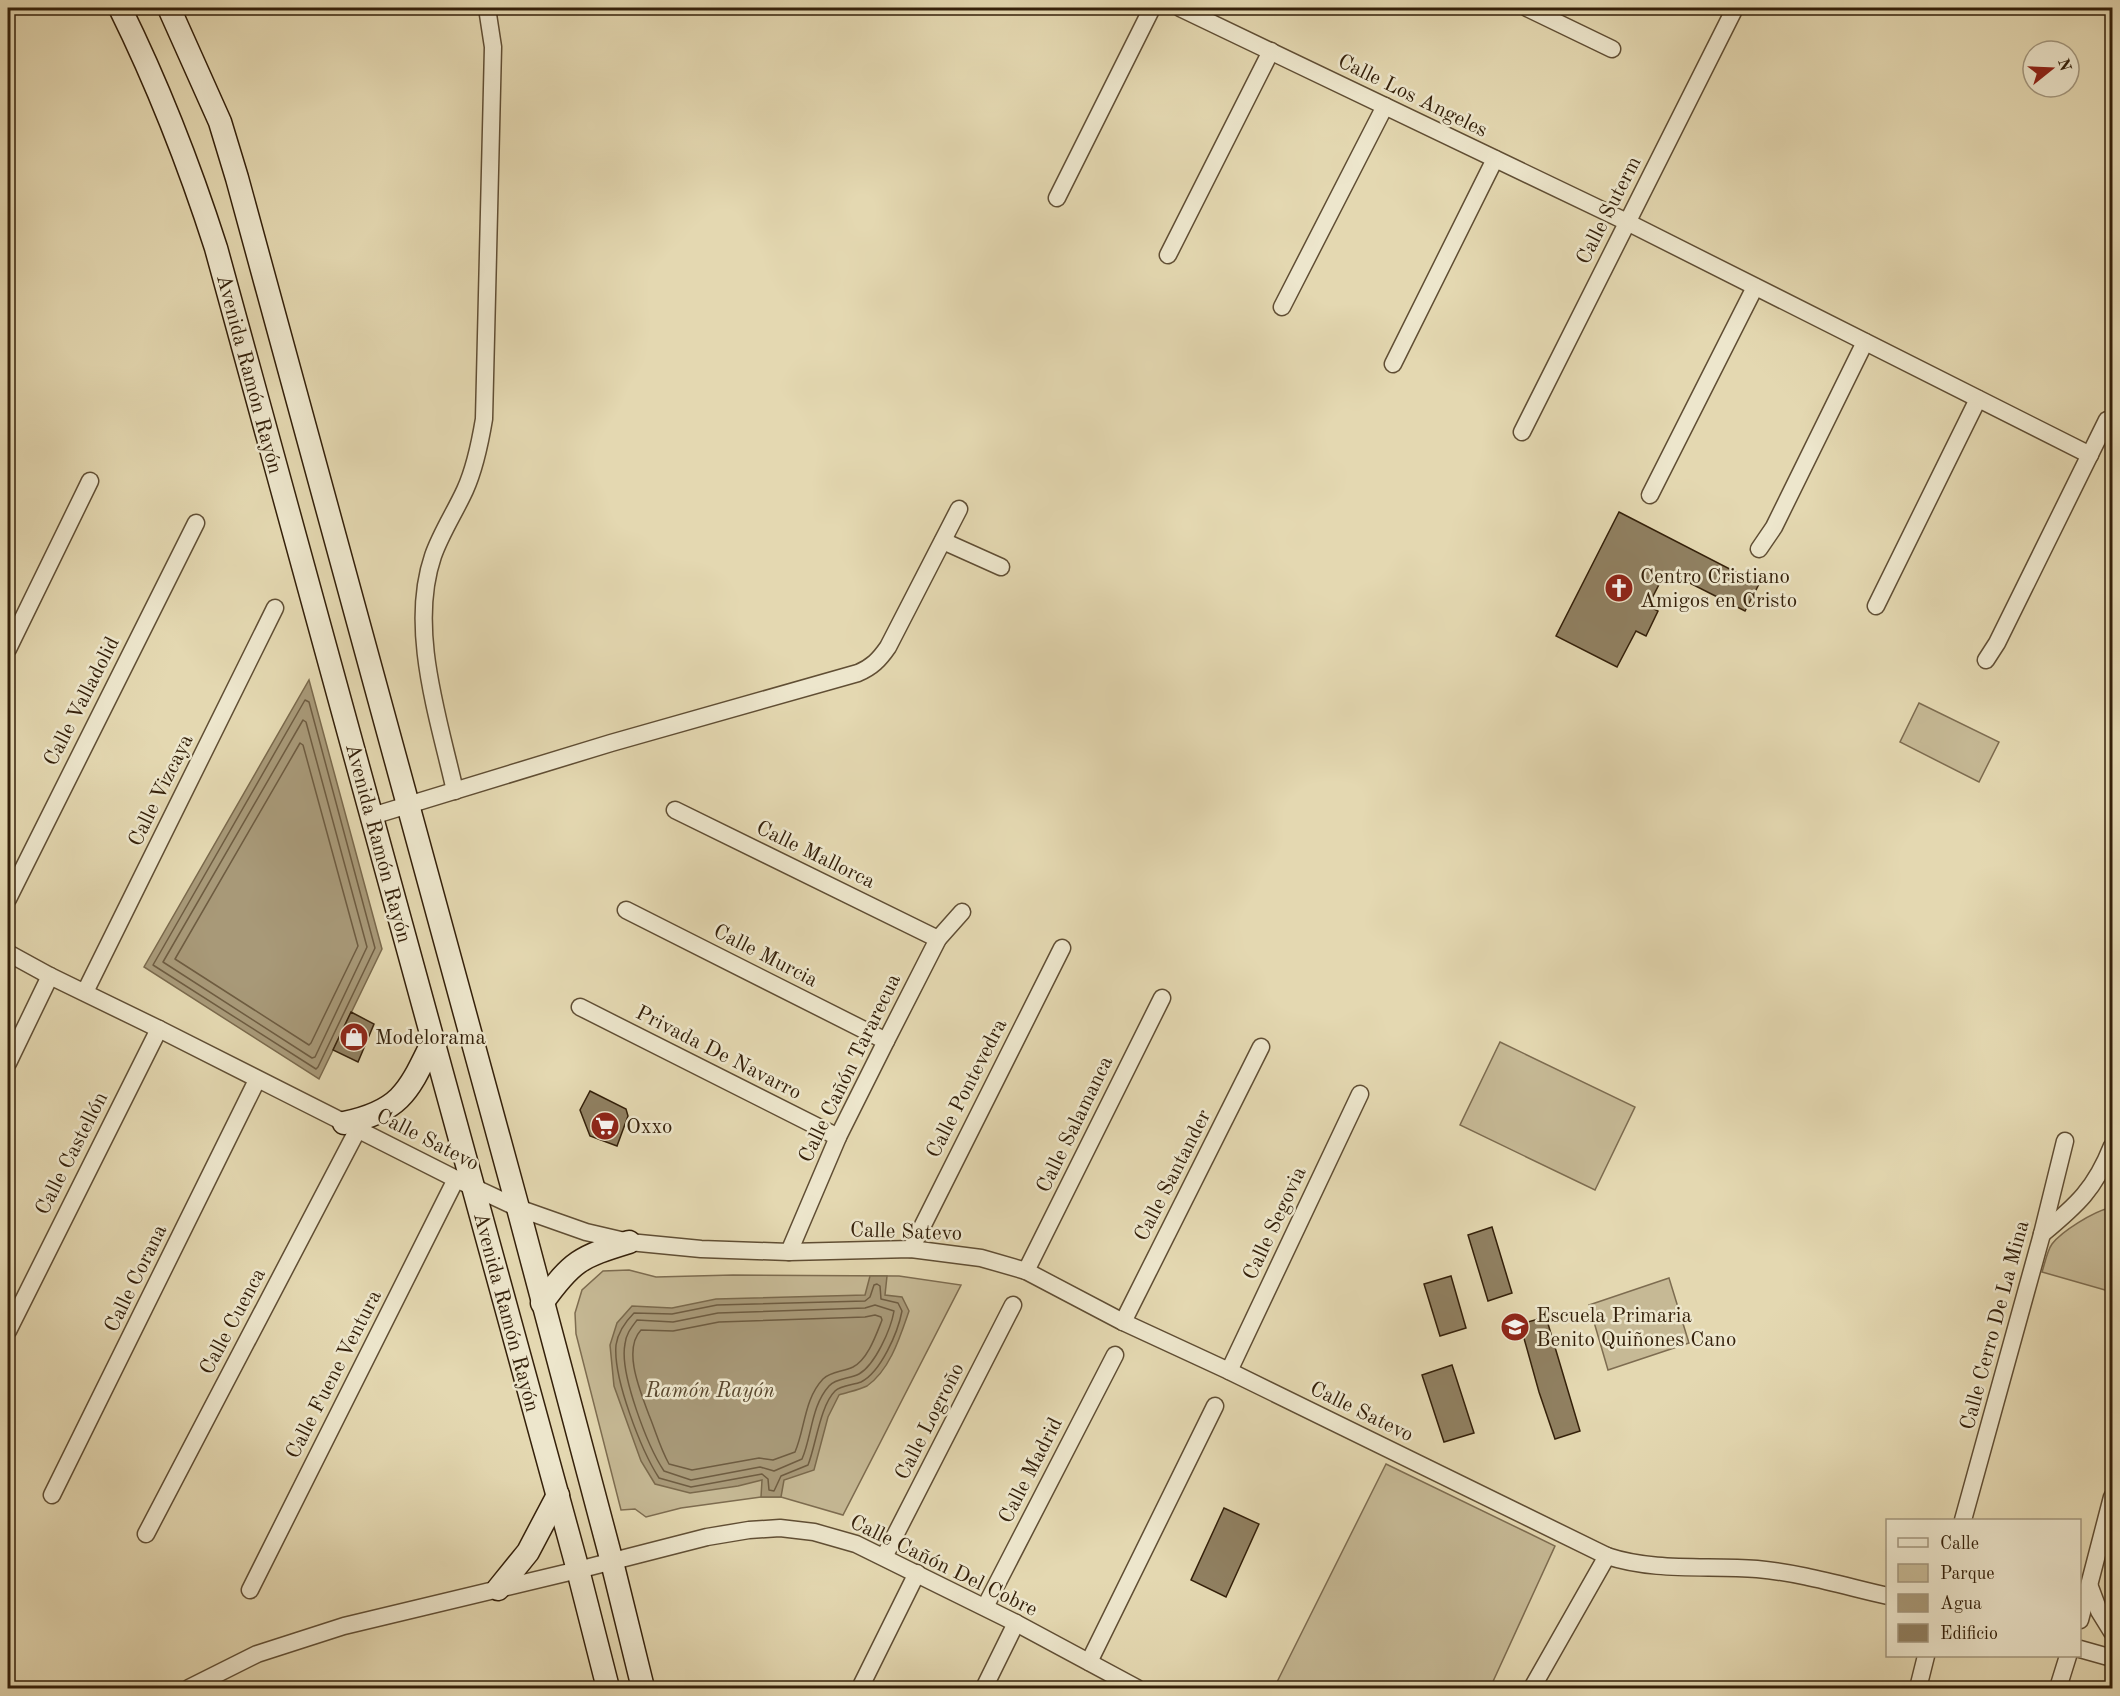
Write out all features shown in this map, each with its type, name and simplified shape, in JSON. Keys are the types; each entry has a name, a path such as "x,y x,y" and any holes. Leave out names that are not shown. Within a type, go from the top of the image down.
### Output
{"main road":[{"name":"Avenida Ramón Rayón","path":"120,8 150,68 177,135 216,249 433,1041 464,1183 558,1495 608,1689"},
{"name":"Avenida Ramón Rayón","path":"169,8 220,122 237,178 518,1208 612,1562 643,1689"},
{"path":"351,1126 378,1114 401,1098 410,1088 433,1041"},
{"path":"543,1303 561,1276 577,1262 594,1253 629,1242"},
{"path":"498,1589 528,1552 558,1495"}],"street":[{"path":"455,791 426,654 425,585 433,555 466,487 478,452 484,419 493,47 487,8"},
{"path":"1057,198 1152,8"},
{"name":"Calle Los Angeles","path":"1180,8 1627,222 2091,455"},
{"path":"1527,8 1612,49"},
{"name":"Calle Suterm","path":"1522,432 1735,8"},
{"path":"1168,255 1271,51"},
{"path":"1282,307 1385,106"},
{"path":"1393,364 1495,159"},
{"path":"1650,495 1755,287"},
{"path":"1760,549 1774,527 1865,342"},
{"path":"1876,606 1978,399"},
{"path":"1986,660 1997,643 2107,420"},
{"path":"8,649 90,481"},
{"path":"372,816 611,743 870,668 888,647 959,509"},
{"name":"Calle Valladolid","path":"8,899 196,523"},
{"path":"943,541 1001,567"},
{"name":"Calle Vizcaya","path":"85,992 275,608"},
{"name":"Calle Mallorca","path":"675,810 938,939"},
{"name":"Calle Murcia","path":"626,910 886,1041"},
{"name":"Calle Cañón Tararecua","path":"789,1252 838,1137 886,1041 938,939 962,912"},
{"name":"Calle Pontevedra","path":"911,1249 1062,948"},
{"name":"Calle Satevo","path":"8,952 50,976 464,1183 518,1208 586,1232 629,1242 701,1249 789,1252 911,1249 981,1258 1026,1270 1123,1322 1607,1556 1630,1563 1757,1569 1840,1583 1886,1596"},
{"path":"8,1063 50,976"},
{"name":"Calle Salamanca","path":"1026,1270 1162,998"},
{"name":"Privada De Navarro","path":"580,1007 838,1137"},
{"name":"Calle Castellón","path":"8,1331 159,1029"},
{"name":"Calle Santander","path":"1123,1322 1261,1047"},
{"name":"Calle Corana","path":"52,1495 257,1080"},
{"name":"Calle Segovia","path":"1228,1371 1360,1094"},
{"name":"Calle Cuenca","path":"146,1534 351,1126"},
{"name":"Calle Cerro De La Mina","path":"1964,1519 2042,1234 2065,1141"},
{"path":"2042,1234 2082,1199 2094,1184 2112,1147"},
{"name":"Calle Fuene Ventura","path":"250,1590 464,1183"},
{"name":"Calle Logroño","path":"884,1557 1013,1305"},
{"name":"Calle Madrid","path":"985,1607 1115,1355"},
{"path":"1089,1662 1215,1406"},
{"path":"2081,1614 2112,1497"},
{"name":"Calle Cañón Del Cobre","path":"189,1689 257,1654 344,1626 707,1537 749,1530 780,1528 840,1538 884,1557 1017,1623 1089,1662 1112,1683 1137,1689"},
{"path":"1532,1689 1607,1556"},
{"path":"860,1689 917,1573"},
{"path":"2090,1587 2099,1611 2112,1632"},
{"path":"984,1689 1017,1623"},
{"path":"2081,1650 2112,1658"},
{"path":"1918,1689 1926,1657"},
{"path":"2058,1689 2068,1657"}],"green space":[{"path":"1919,703 1999,742 1979,782 1900,742"},
{"path":"1500,1042 1635,1107 1595,1190 1460,1125"},
{"path":"2112,1209 2112,1292 2042,1272 2052,1244 2063,1233 2095,1213"},
{"name":"Ramón Rayón","path":"629,1270 656,1277 899,1276 961,1285 843,1515 781,1497 761,1497 681,1508 646,1517 635,1509 621,1510 576,1334 575,1313 582,1290 603,1271"},
{"path":"1669,1278 1689,1343 1608,1370 1589,1305"},
{"path":"1386,1464 1555,1546 1490,1688 1274,1688"}],"water":[{"path":"309,680 382,949 319,1079 144,967"},
{"name":"Ramón Rayón","path":"870,1276 887,1276 885,1295 902,1297 909,1311 893,1352 882,1371 867,1386 839,1395 828,1417 814,1470 784,1480 781,1497 761,1497 762,1480 690,1493 655,1484 641,1461 614,1386 610,1345 617,1323 632,1306 672,1308 716,1299 865,1295"}],"building":[{"name":"Centro Cristiano Amigos en Cristo","path":"1619,512 1759,584 1745,611 1666,571 1648,606 1658,611 1646,636 1636,631 1617,667 1556,636"},
{"name":"Modelorama","path":"351,1012 374,1024 358,1062 333,1050"},
{"name":"Oxxo","path":"590,1091 626,1109 628,1116 617,1146 590,1136 580,1110"},
{"path":"1492,1227 1512,1293 1488,1301 1468,1235"},
{"path":"1451,1276 1466,1328 1440,1336 1424,1284"},
{"path":"1546,1317 1580,1431 1555,1439 1520,1324"},
{"path":"1452,1365 1474,1433 1444,1442 1422,1375"},
{"path":"1224,1508 1259,1524 1226,1597 1191,1580"}],"place":[{"name":"Centro Cristiano Amigos en Cristo","path":"1619,588"},
{"name":"Modelorama","path":"354,1037"},
{"name":"Oxxo","path":"605,1126"},
{"name":"Escuela Primaria Benito Quiñones Cano","path":"1515,1327"}]}
